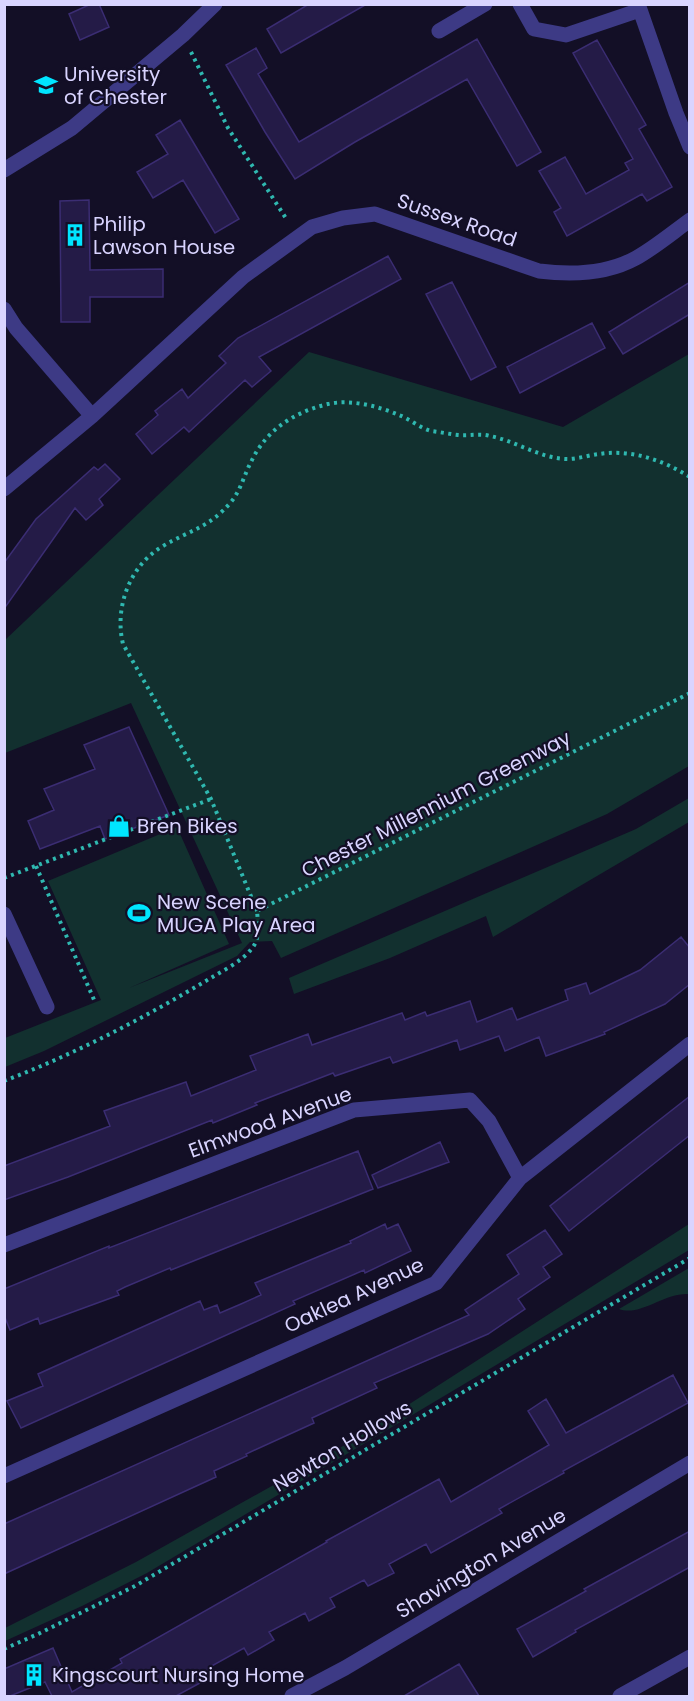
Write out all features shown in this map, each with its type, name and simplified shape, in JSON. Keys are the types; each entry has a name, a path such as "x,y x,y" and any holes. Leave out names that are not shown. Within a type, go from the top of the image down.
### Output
{"street":[{"path":"4,170 72,128 183,35 215,4"},
{"path":"439,31 485,4"},
{"path":"520,4 534,29 566,34 639,7 690,147"},
{"name":"Sussex Road","path":"4,489 92,416 243,277 312,227 343,218 375,214 539,271 566,274 599,270 634,259 690,220"},
{"path":"4,309 16,328 92,416"},
{"path":"4,914 47,1007"},
{"name":"Oaklea Avenue","path":"4,1476 436,1283 520,1178 690,1044"},
{"name":"Elmwood Avenue","path":"4,1245 354,1110 470,1100 489,1121 520,1178"},
{"name":"Shavington Avenue","path":"292,1696 345,1668 690,1462"},
{"path":"620,1696 690,1657"}],"path":[{"path":"183,35 228,128 297,238"},
{"path":"4,1081 48,1064 181,996 240,960 254,946 258,932 257,911 211,799 123,644 120,631 122,602 128,585 149,555 212,521 232,501 261,443 282,422 328,404 354,403 399,415 429,430 459,435 489,435 539,453 568,459 621,452 646,457 690,477"},
{"name":"Chester Millennium Greenway","path":"257,911 690,693"},
{"path":"4,878 211,799"},
{"path":"36,866 95,1002"},
{"name":"Newton Hollows","path":"4,1649 135,1586 690,1258"}],"green space":[{"path":"309,352 563,427 689,354 689,766 607,814 281,958 272,941 250,942 237,956 44,1051 5,1067 5,1038 101,1000 48,881 177,827 229,944 129,988 242,943 131,703 5,753 5,640"},
{"path":"689,798 689,822 493,937 486,916 390,958 294,994 289,978 636,829"},
{"path":"689,1224 689,1250 147,1573 5,1641 5,1628 136,1562 352,1441"},
{"path":"689,1268 689,1294 680,1294 635,1310 619,1309"}],"building":[{"path":"91,4 99,4 109,27 80,40 69,14"},
{"path":"309,4 367,4 281,53 267,29"},
{"path":"477,39 541,152 517,166 467,79 355,142 295,179 226,65 256,48 267,68 258,74 299,142"},
{"path":"597,40 646,125 639,129 672,187 647,201 642,194 567,236 554,212 561,208 539,171 565,157 586,194 629,170 625,163 633,159 573,53"},
{"path":"180,120 239,219 215,233 183,180 153,198 137,172 168,154 156,135"},
{"name":"Philip Lawson House","path":"89,200 90,270 163,269 163,297 90,297 90,322 61,322 60,201"},
{"path":"388,256 401,279 259,357 271,371 252,387 245,380 189,432 184,427 152,454 136,434 158,415 155,411 182,389 188,398 226,363 219,356 238,338"},
{"path":"452,282 496,367 471,380 426,294"},
{"path":"690,282 690,314 623,354 609,332"},
{"path":"592,323 605,348 520,393 507,367"},
{"path":"105,464 120,479 99,499 103,505 86,520 75,508 4,609 4,563 36,519 94,467 98,470"},
{"path":"129,727 169,815 105,839 100,826 40,849 28,821 54,810 44,789 95,769 84,745"},
{"path":"681,937 690,948 690,984 665,1004 604,1032 605,1034 546,1056 539,1037 505,1051 499,1036 460,1050 457,1040 393,1063 390,1057 335,1076 333,1073 255,1103 257,1105 213,1123 212,1120 4,1200 4,1166 110,1126 104,1111 186,1082 191,1096 256,1070 250,1056 308,1034 312,1045 402,1013 405,1020 425,1012 427,1016 470,1001 477,1022 512,1008 517,1020 568,1000 565,990 586,983 590,994 640,970"},
{"path":"690,1096 690,1135 569,1231 550,1206"},
{"path":"440,1142 449,1162 378,1188 372,1175"},
{"path":"358,1151 373,1189 171,1270 170,1268 117,1291 119,1295 40,1324 38,1318 10,1330 4,1315 4,1289 109,1246 109,1248"},
{"path":"385,1224 387,1229 398,1224 411,1251 365,1273 364,1270 293,1301 295,1304 21,1428 7,1401 43,1386 38,1374 200,1301 204,1310 217,1305 220,1313 261,1295 255,1283 351,1243 350,1241"},
{"path":"545,1230 562,1254 543,1267 550,1277 518,1299 525,1309 488,1334 374,1383 377,1388 312,1418 314,1423 214,1471 216,1477 4,1574 4,1524 469,1315 465,1310 519,1274 507,1255"},
{"path":"673,1375 688,1403 563,1471 564,1473 499,1509 502,1513 431,1553 426,1544 389,1564 394,1573 368,1586 364,1580 330,1598 335,1607 309,1621 305,1613 269,1632 274,1640 248,1655 244,1648 208,1668 213,1676 176,1696 52,1696 45,1682 10,1696 4,1696 4,1669 53,1648 72,1692 122,1663 120,1659 439,1479 451,1502 549,1445 528,1411 546,1399 566,1433"},
{"path":"690,1531 690,1567 575,1630 576,1632 533,1657 517,1629"},
{"path":"459,1664 479,1696 404,1696 435,1678"}],"place":[{"name":"University of Chester","path":"46,85"},
{"name":"Philip Lawson House","path":"75,235"},
{"name":"Bren Bikes","path":"119,826"},
{"name":"New Scene MUGA Play Area","path":"139,913"},
{"name":"Kingscourt Nursing Home","path":"34,1675"}]}
